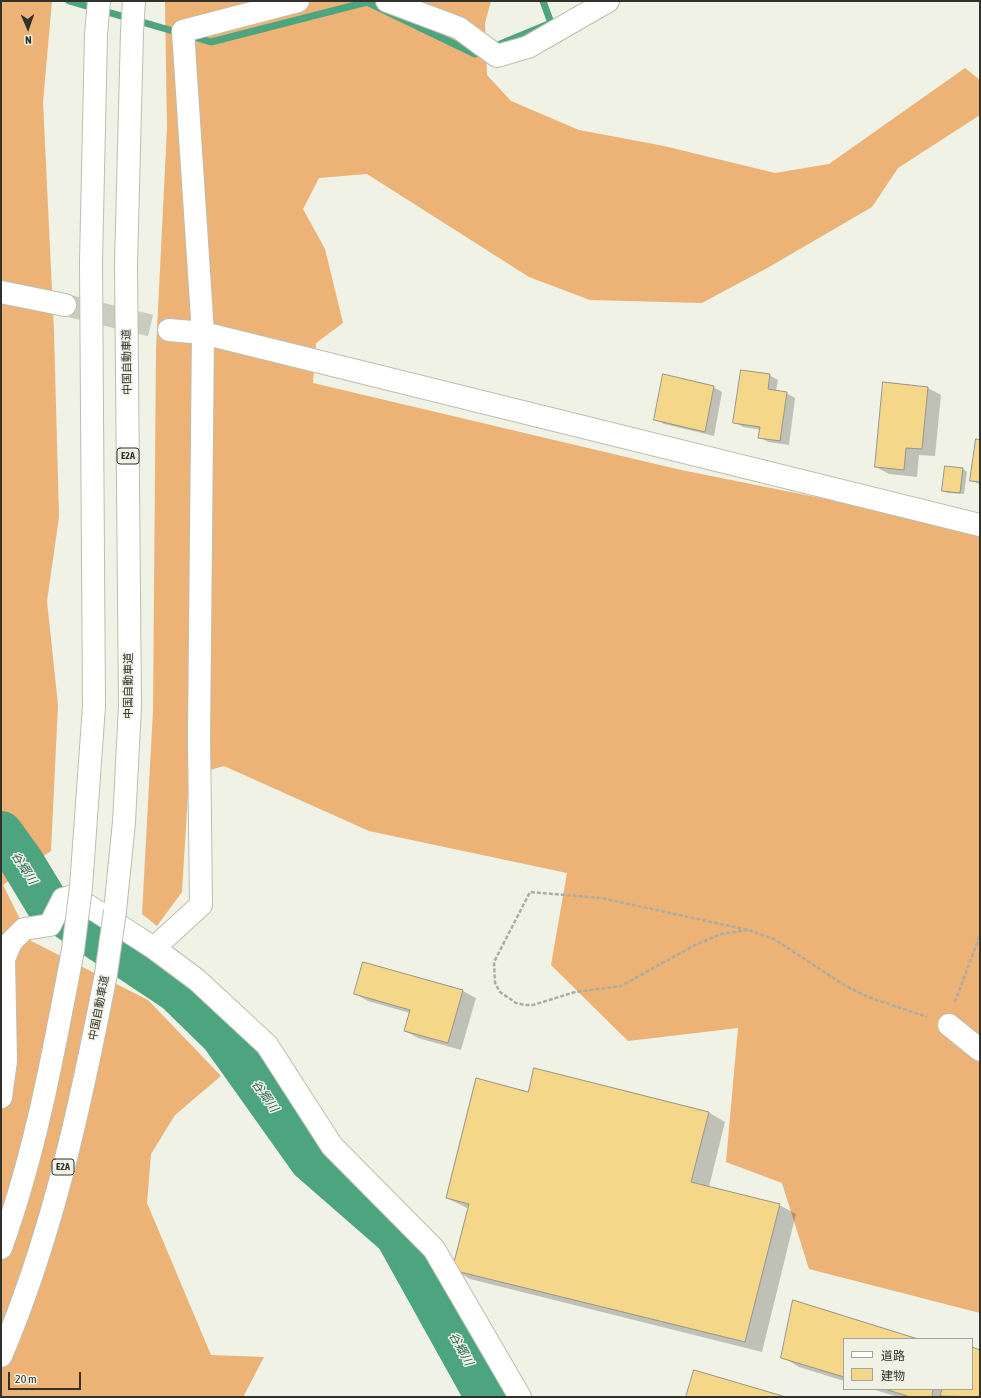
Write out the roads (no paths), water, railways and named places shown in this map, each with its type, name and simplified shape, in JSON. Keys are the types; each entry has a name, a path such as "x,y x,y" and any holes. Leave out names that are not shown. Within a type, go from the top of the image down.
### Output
{"main road":[{"path":"1,1248 32,1148 53,1055 73,950 81,887 94,706 91,262 96,34 99,1"},
{"name":"中国自動車道","path":"1,1356 39,1254 87,1071 106,974 116,911 124,822 130,706 126,264 134,1"},
{"path":"154,948 201,905 198,737 203,332 183,31 298,1"},
{"path":"387,1 459,28 497,56 528,46 608,1"},
{"path":"1,292 65,305"},
{"path":"169,330 203,332 980,525"},
{"path":"1,1097 6,1061 4,958 11,942 24,929 50,925 63,899 73,896 154,948 197,980 267,1045 332,1146 434,1249 520,1397"},
{"path":"950,1025 980,1050"}],"waterway":[{"path":"69,1 180,33"},
{"path":"493,47 551,23 543,1"},
{"path":"190,36 211,42 367,2 475,54 483,51"},
{"name":"谷郷川","path":"1,833 22,862 48,905 177,991 222,1035 311,1160 397,1235 487,1397"}],"tunnel":[{"path":"65,305 169,330"}]}
